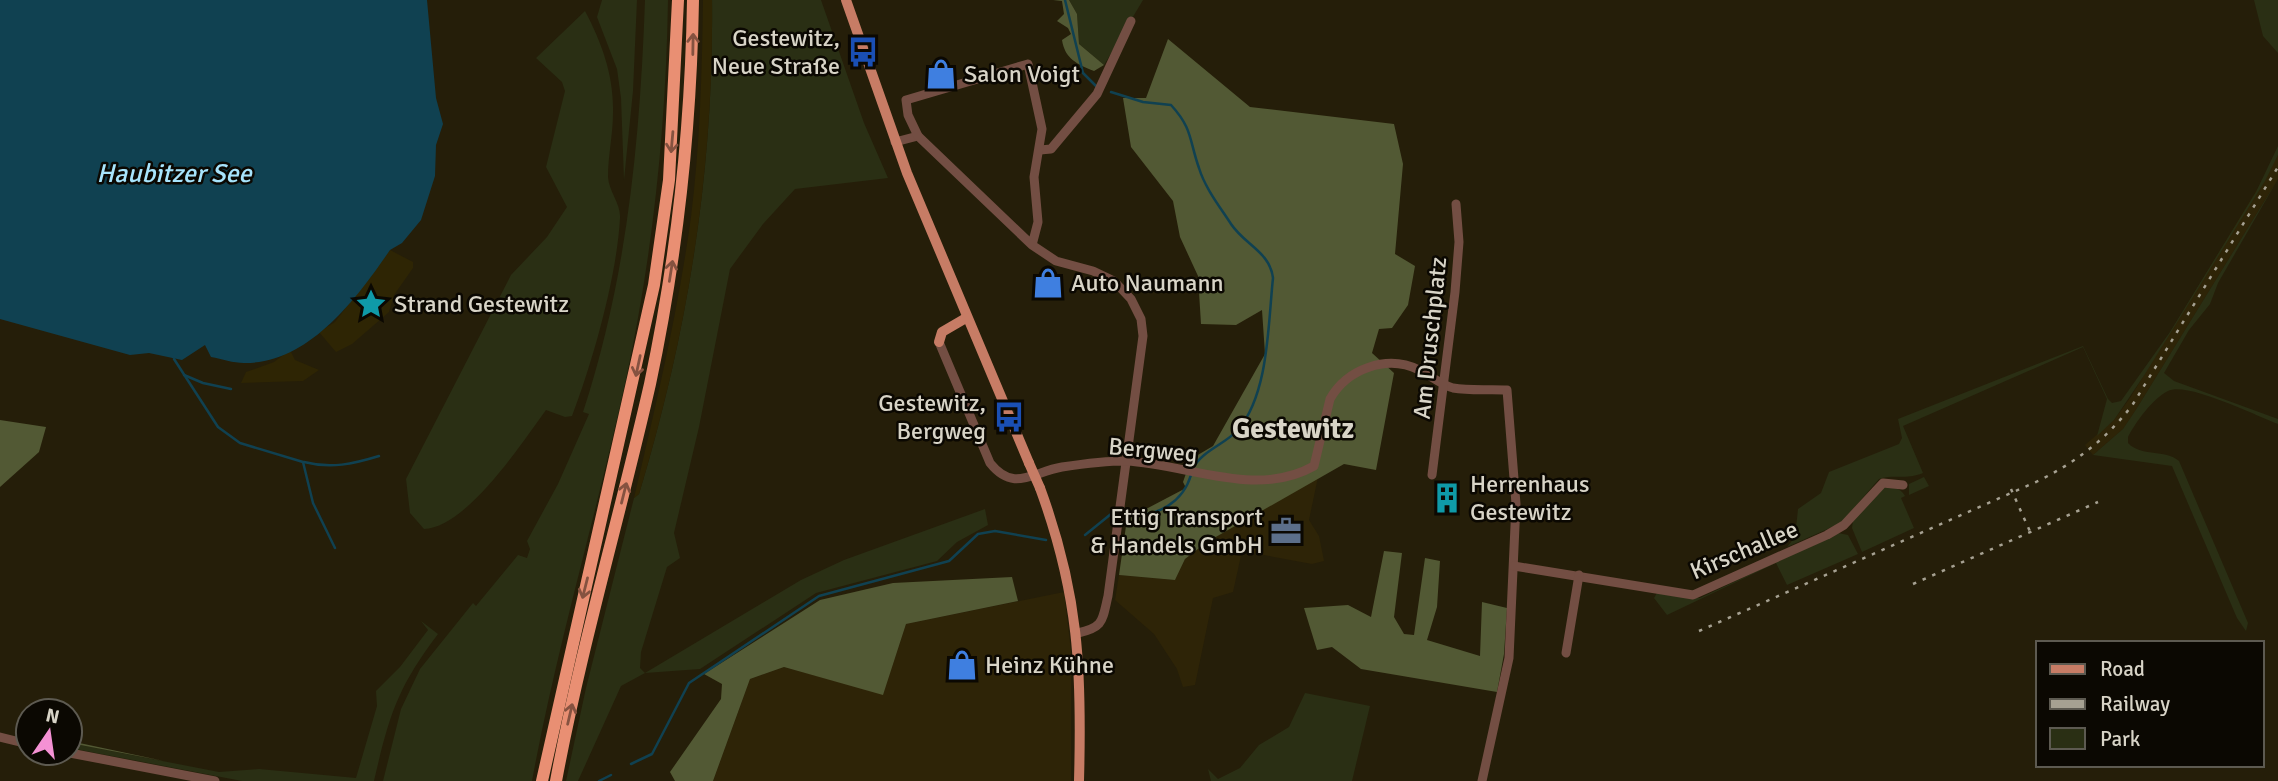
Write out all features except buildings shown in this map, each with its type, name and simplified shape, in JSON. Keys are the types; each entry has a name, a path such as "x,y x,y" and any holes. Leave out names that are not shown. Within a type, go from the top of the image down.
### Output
{"highway":[{"path":"542,781 654,285 670,167 678,0"},
{"path":"556,781 644,409 669,285 688,136 693,0"}],"main road":[{"path":"846,0 895,142 966,318 1040,488 1062,553 1078,633 1079,781"},
{"path":"939,342 942,332 966,318"}],"street":[{"path":"1040,150 1051,149 1097,94 1131,21"},
{"path":"1032,244 1038,222 1034,177 1042,129 1028,64 906,100 908,115 918,136 1032,244 1056,261 1093,271 1114,281 1131,299 1141,319 1143,336 1108,596 1102,622 1094,629 1078,633"},
{"path":"895,142 918,136"},
{"name":"Am Druschplatz","path":"1432,475 1459,243 1456,204"},
{"name":"Bergweg","path":"939,342 990,463 1003,476 1015,481 1059,467 1125,461 1253,481 1295,477 1314,466 1329,399 1344,380 1358,371 1384,364 1405,365 1453,388 1507,390 1514,461 1514,566"},
{"name":"Kirschallee","path":"1514,566 1688,595 1697,594 1844,525 1883,483 1903,485"},
{"path":"1482,781 1509,658 1514,566"},
{"path":"1566,653 1579,575"},
{"path":"84,756 215,781"}],"shaded area":[{"path":"2278,155 2278,179 2137,408 2123,429 2093,455 2085,445 2114,420 2130,398"},
{"path":"1318,477 1309,520 1319,536 1324,561 1312,564 1242,551 1233,592 1213,598 1195,685 1183,687 1177,669 1154,634 1115,600 1119,575 1175,580 1185,559 1207,542"},
{"path":"1064,592 1071,651 1071,781 713,781 750,679 784,667 883,694 906,624"}],"green space":[{"path":"602,0 637,0 633,91 624,180 621,98 617,69 597,17"},
{"path":"645,0 668,0 661,143 651,237 626,379 553,680 532,781 383,781 401,709 420,669 473,603 476,606 518,555 527,558 530,549 527,541 558,484 589,414 583,412 611,311 629,209"},
{"path":"712,0 821,0 864,123 888,178 795,189 763,224 730,269 699,427 674,533 680,558 667,567 641,652 640,668 645,673 621,686 578,781 566,781 586,688 634,498 639,494 656,433 684,311 703,188"},
{"path":"1053,0 1069,0 1077,14 1079,44 1104,65 1094,71 1069,56 1062,40 1071,34 1068,28 1057,21 1064,14 1062,1"},
{"path":"1069,0 1143,0 1104,65 1079,44 1077,14"},
{"path":"2254,0 2278,0 2278,53 2263,36"},
{"path":"585,11 597,35 609,73 613,121 608,177 620,218 609,292 588,370 572,416 565,417 546,410 508,462 475,500 440,525 424,529 410,513 406,479 511,275 547,237 567,207 546,167 565,91 562,82 536,58"},
{"path":"1168,39 1250,107 1394,124 1403,164 1395,254 1415,266 1408,305 1392,328 1379,329 1372,353 1394,373 1376,470 1344,464 1207,542 1185,559 1175,580 1119,575 1127,519 1186,488 1183,482 1191,459 1213,446 1265,354 1262,310 1236,325 1201,324 1198,276 1180,237 1173,201 1131,147 1123,98 1146,98"},
{"path":"2278,146 2278,155 2265,181 2145,374 2114,420 2097,436 2107,399 2083,347 1903,426 1923,473 1879,479 1841,523 1787,547 1795,537 1798,509 1821,493 1829,472 1899,444 1902,438 1898,419 2083,346 2108,399 2112,403 2121,401 2170,332 2256,192"},
{"path":"2278,179 2218,283 2210,304 2189,330 2164,373 2174,381 2278,419 2278,424 2205,395 2177,389 2156,399 2128,437 2128,443 2139,450 2167,455 2179,461 2248,623 2246,631 2237,618 2172,466 2093,455 2123,429"},
{"path":"0,420 46,427 39,452 0,487"},
{"path":"1924,477 1929,486 1909,495 1909,484"},
{"path":"1882,487 1895,488 1903,493 1905,496 1901,498 1914,528 1862,552 1852,528 1853,521"},
{"path":"985,509 988,525 957,542 937,561 816,593 700,669 645,673 801,580 844,560"},
{"path":"1838,533 1848,535 1858,554 1787,585 1776,563 1667,615 1654,598 1657,593 1700,598"},
{"path":"1384,551 1402,553 1394,617 1404,634 1414,635 1425,558 1440,561 1437,607 1427,640 1480,656 1482,602 1507,608 1504,654 1497,692 1361,669 1332,647 1317,650 1304,608 1348,605 1371,617"},
{"path":"1012,577 1018,601 906,624 883,695 784,667 750,679 713,781 675,781 670,772 721,699 722,684 704,674 820,600 893,583"},
{"path":"421,621 438,634 413,671 396,703 374,781 242,781 84,751 84,746 219,772 259,769 356,778 377,706 376,691 400,667 428,630"},
{"path":"1305,693 1370,706 1352,781 1211,781 1208,769 1218,779 1240,768 1259,745 1289,727"},
{"path":"84,744 164,761 84,746"}],"sand":[{"path":"703,0 712,0 711,63 703,188 695,250 656,433 639,494 634,498 673,323 691,217 700,109"},
{"name":"Strand Gestewitz","path":"390,250 413,262 413,268 394,295 389,312 352,344 336,352 319,332 335,322"},
{"path":"290,350 295,360 319,370 303,381 241,383 246,372 274,362"}],"water":[{"name":"Haubitzer See","path":"0,0 427,0 436,98 443,124 436,145 435,176 421,220 402,243 390,250 362,288 329,325 290,353 268,360 240,363 211,357 205,345 182,360 149,353 130,355 0,319"}],"waterway":[{"path":"1065,0 1083,73 1096,86"},
{"path":"1111,92 1143,102 1171,105 1178,113 1187,128 1209,190 1231,224 1262,255 1273,278 1268,337 1256,397 1238,430 1202,457 1193,468"},
{"path":"174,359 218,427 240,443 303,462 313,503 335,548"},
{"path":"184,375 203,383 231,389"},
{"path":"304,462 342,465 379,456"},
{"path":"1129,515 1150,513 1168,506 1182,493 1191,475"},
{"path":"1085,535 1111,514"},
{"path":"631,764 652,754 689,683 819,596 949,561 978,534 995,531 1046,540"},
{"path":"599,781 611,775"}],"railway":[{"path":"1699,631 2036,482 2089,449 2133,404 2278,167"},
{"path":"2011,489 2032,536"},
{"path":"1913,584 2098,502"}],"place":[{"name":"Gestewitz, Neue Straße","path":"863,52"},
{"name":"Salon Voigt","path":"941,74"},
{"name":"Auto Naumann","path":"1048,283"},
{"name":"Strand Gestewitz","path":"371,304"},
{"name":"Gestewitz, Bergweg","path":"1009,417"},
{"name":"Herrenhaus Gestewitz","path":"1447,498"},
{"name":"Ettig Transport & Handels GmbH","path":"1286,531"},
{"name":"Heinz Kühne","path":"962,665"}],"district":[{"name":"Gestewitz","path":"1293,429"}]}
